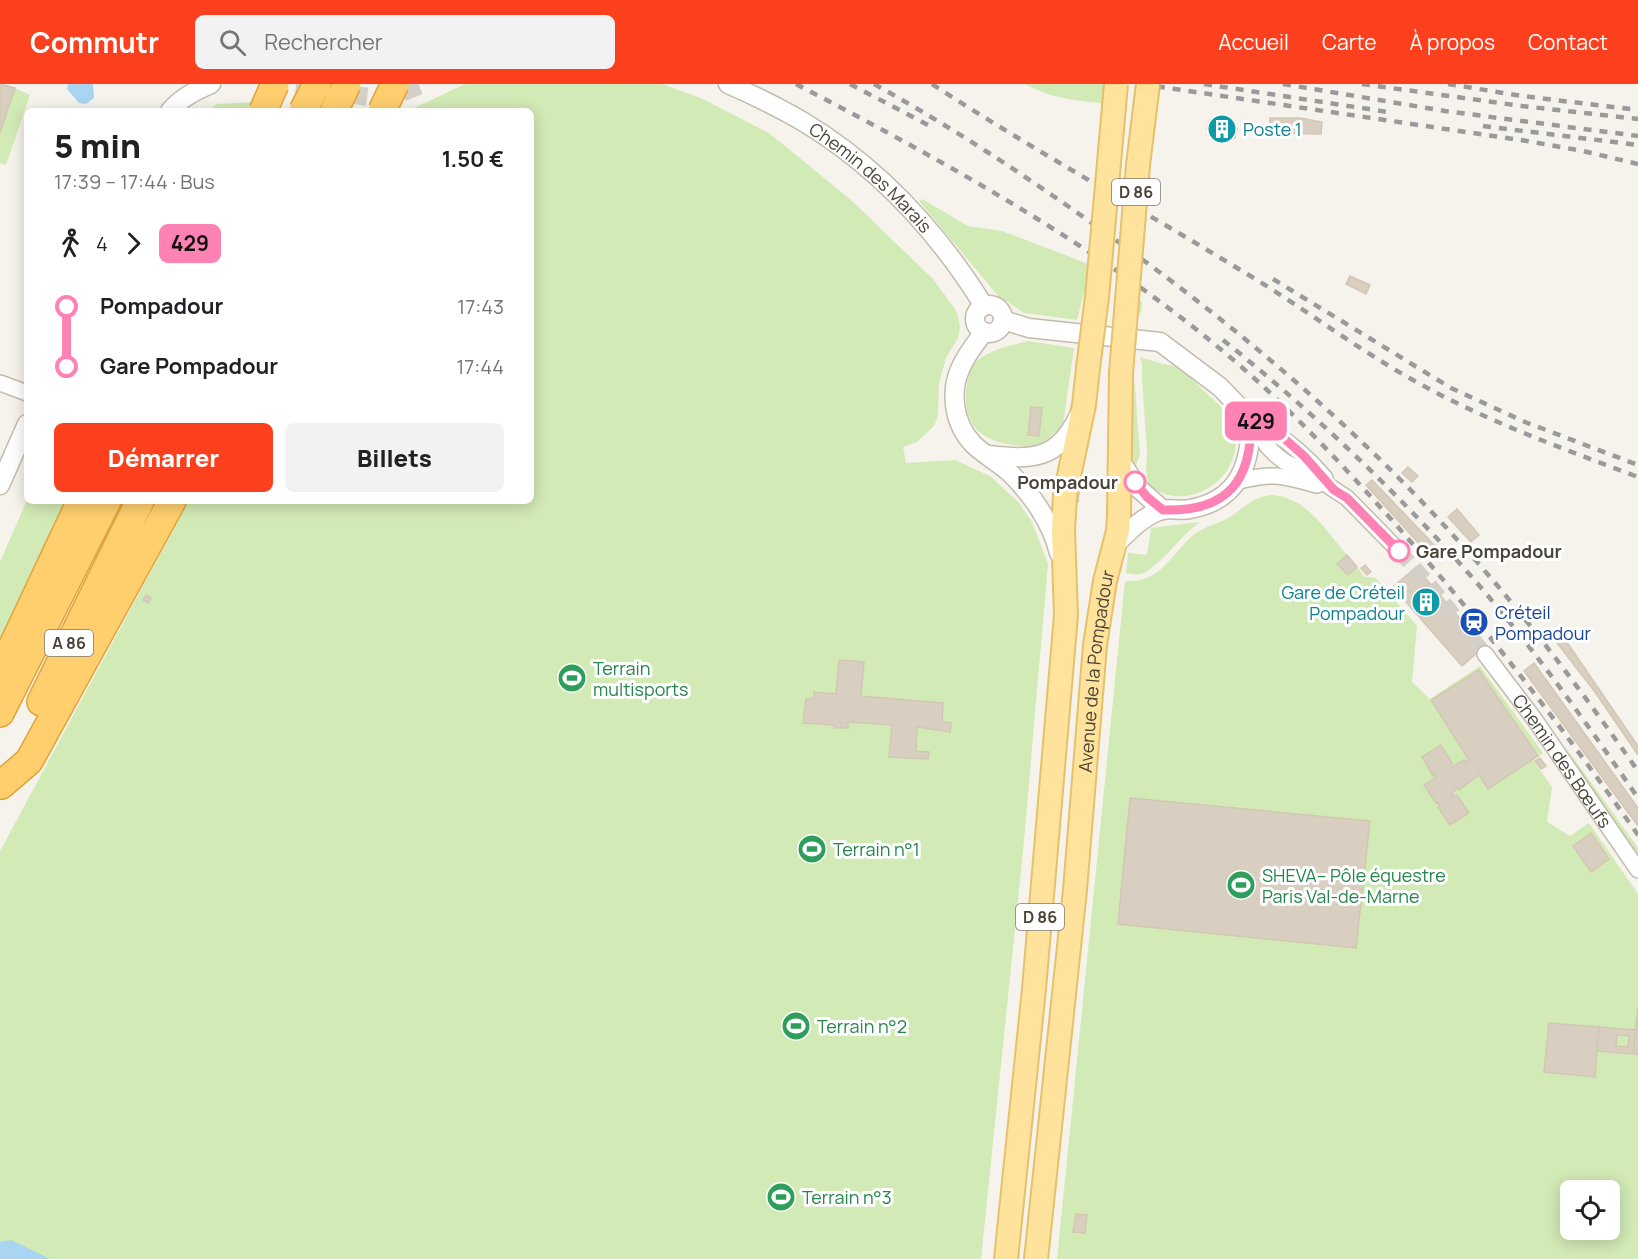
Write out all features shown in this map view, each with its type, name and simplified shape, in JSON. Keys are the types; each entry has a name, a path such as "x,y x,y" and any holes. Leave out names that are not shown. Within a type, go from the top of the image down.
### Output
{"highway":[{"path":"264,108 275,84"},
{"path":"305,108 317,84"},
{"path":"335,108 347,84"},
{"path":"383,108 395,84"},
{"path":"0,673 80,504"},
{"name":"A 86","path":"0,713 105,504"},
{"name":"A 86","path":"0,786 139,504"},
{"path":"0,786 29,761 170,504"}],"main road":[{"name":"Avenue de la Pompadour","path":"1006,1259 1034,989 1066,615 1063,530 1065,495 1084,405 1097,297 1116,84"},
{"name":"Avenue de la Pompadour","path":"1036,1259 1075,890 1095,645 1119,515 1121,373 1138,165 1148,84"}],"street":[{"path":"173,108 178,102 211,84"},
{"name":"Chemin des Marais","path":"728,84 804,122 827,137 886,184 917,215 951,256 984,306"},
{"path":"984,306 996,306 1002,312 1003,320 1002,325 992,333 984,332 977,327 975,319 977,311 984,306"},
{"path":"1003,320 1029,328 1160,342 1220,387 1251,419 1278,433 1314,465 1334,490"},
{"path":"984,332 961,367 954,395 955,409 964,433 978,449 1008,471 1026,490 1047,521 1056,541 1064,575"},
{"path":"0,383 24,392"},
{"path":"987,455 1020,459 1043,455 1058,446 1071,433 1084,405"},
{"path":"1114,546 1137,524 1163,510 1192,509 1214,502 1239,481 1249,454 1251,419"},
{"path":"0,485 24,431"},
{"path":"1120,462 1138,488 1163,510"},
{"path":"1239,481 1262,475 1282,476 1334,490 1347,498 1399,551"},
{"name":"Chemin des Bœufs","path":"1485,654 1535,720 1638,870"}],"green space":[{"name":"Terrain multisports","path":"465,84 662,84 701,98 769,133 850,199 933,279 955,309 960,327 958,338 946,358 939,383 938,416 934,426 917,442 903,447 906,463 955,460 990,476 1019,503 1032,522 1048,564 1023,851 981,1259 0,1259 0,851 187,504 534,504 534,108 414,108"},
{"path":"1025,84 1105,84 1104,103 1063,98 1044,93"},
{"path":"15,88 30,95 6,165 0,163 0,133"},
{"path":"257,102 254,108 212,108 216,104"},
{"path":"922,199 968,226 1002,231 1091,265 1077,320 1024,313 1006,301 1004,303 919,201"},
{"path":"1136,298 1142,302 1136,321 1131,365 1140,455 1134,470 1127,450 1129,366"},
{"path":"1028,341 1074,348 1063,425 1039,447 1011,445 987,437 977,430 967,408 967,382 973,365 991,352"},
{"path":"1140,357 1180,369 1230,418 1235,430 1236,448 1231,464 1222,477 1209,488 1194,494 1179,496 1163,493 1148,484"},
{"name":"SHEVA– Pôle équestre Paris Val-de-Marne","path":"1271,495 1284,497 1305,508 1347,555 1337,564 1347,575 1357,567 1365,577 1376,578 1417,626 1412,682 1430,699 1480,666 1543,753 1533,760 1552,787 1547,822 1570,836 1589,823 1638,894 1638,1259 1057,1259 1125,581 1138,581 1157,572 1196,533 1230,517 1259,498"},
{"path":"25,504 70,504 0,648 0,562"},
{"path":"1200,522 1148,571 1141,574 1126,573 1128,553 1147,555 1151,528"},
{"path":"1565,746 1638,848 1638,855 1595,795"}],"water":[{"path":"68,84 93,84 94,98 86,104 79,103 67,89"},
{"path":"11,1240 50,1259 0,1259 0,1242"}],"building":[{"path":"0,84 15,88 0,133"},
{"path":"1270,118 1300,118 1322,122 1321,134 1269,133"},
{"name":"Poste 1","path":"1210,120 1237,129 1235,138 1207,129"},
{"path":"1350,276 1370,285 1366,294 1346,284"},
{"path":"1031,407 1042,408 1039,436 1028,435"},
{"path":"1408,467 1418,476 1412,482 1402,473"},
{"path":"1077,478 1081,478 1078,502 1073,502"},
{"path":"1372,480 1440,551 1432,558 1366,485"},
{"path":"1457,509 1479,535 1471,542 1448,517"},
{"path":"1347,555 1357,567 1348,575 1337,564"},
{"path":"1365,565 1371,572 1367,575 1361,568"},
{"name":"Gare de Créteil Pompadour","path":"1416,567 1484,647 1462,666 1393,587"},
{"path":"146,595 151,598 148,603 143,600"},
{"path":"1463,616 1478,635 1476,637 1460,618"},
{"path":"1564,638 1638,746 1638,755 1595,692 1557,643"},
{"path":"839,660 864,662 861,696 943,703 942,722 951,723 950,732 917,727 916,751 929,752 928,759 889,757 892,725 848,722 848,728 834,728 834,725 803,723 806,699 814,699 814,692 836,694"},
{"path":"1534,663 1638,808 1638,826 1524,671"},
{"path":"1479,670 1538,756 1488,789 1479,775 1459,790 1457,788 1454,790 1452,793 1454,797 1457,795 1469,813 1450,825 1438,807 1440,806 1438,802 1436,803 1424,785 1436,777 1435,774 1433,776 1422,757 1441,745 1452,767 1464,760 1465,762 1469,760 1431,700"},
{"path":"1540,758 1546,766 1541,769 1535,761"},
{"path":"1130,798 1370,821 1356,948 1118,924"},
{"path":"1591,833 1609,859 1591,872 1573,846"},
{"path":"1638,1007 1638,1055 1633,1054"},
{"path":"1549,1023 1599,1027 1595,1077 1544,1072"},
{"path":"1599,1027 1636,1030 1633,1054 1597,1051","holes":["1617,1035 1629,1036 1628,1047 1616,1046"]},
{"path":"1076,1214 1087,1215 1085,1233 1073,1232"}],"tunnel":[{"path":"269,84 377,98 401,93 424,84"},
{"path":"1399,551 1429,584 1485,654"}],"railway":[{"path":"796,84 963,175 1071,240 1175,313 1246,371 1330,453 1423,556 1518,673 1638,835"},
{"path":"850,84 930,126"},
{"path":"874,84 1010,167 1139,257 1189,294 1285,372 1331,413 1420,500 1486,572 1553,655 1638,771"},
{"path":"932,84 1265,285 1376,358 1422,385 1501,423 1638,477"},
{"path":"1141,84 1527,141 1638,164"},
{"path":"1204,84 1388,112"},
{"path":"1283,84 1445,111 1638,136"},
{"path":"1362,84 1638,119"},
{"path":"1448,84 1522,96 1638,110"},
{"path":"1483,126 1638,145"},
{"path":"1273,279 1451,388 1525,422 1638,465"},
{"path":"1223,340 1352,452 1471,576 1537,657 1638,798"}],"bus line":[{"name":"429","path":"1135,482 1138,488 1163,510 1192,509 1214,502 1239,481 1246,466 1251,438 1251,419 1278,433 1304,456 1334,490 1347,498 1399,551"}],"place":[{"name":"Poste 1","path":"1222,129"},
{"name":"Pompadour","path":"1135,482"},
{"name":"Gare Pompadour","path":"1399,551"},
{"name":"Gare de Créteil Pompadour","path":"1426,602"},
{"name":"Créteil Pompadour","path":"1474,622"},
{"name":"Terrain multisports","path":"572,678"},
{"name":"Terrain n°1","path":"812,849"},
{"name":"SHEVA– Pôle équestre Paris Val-de-Marne","path":"1241,885"},
{"name":"Terrain n°2","path":"796,1026"},
{"name":"Terrain n°3","path":"781,1197"}]}
